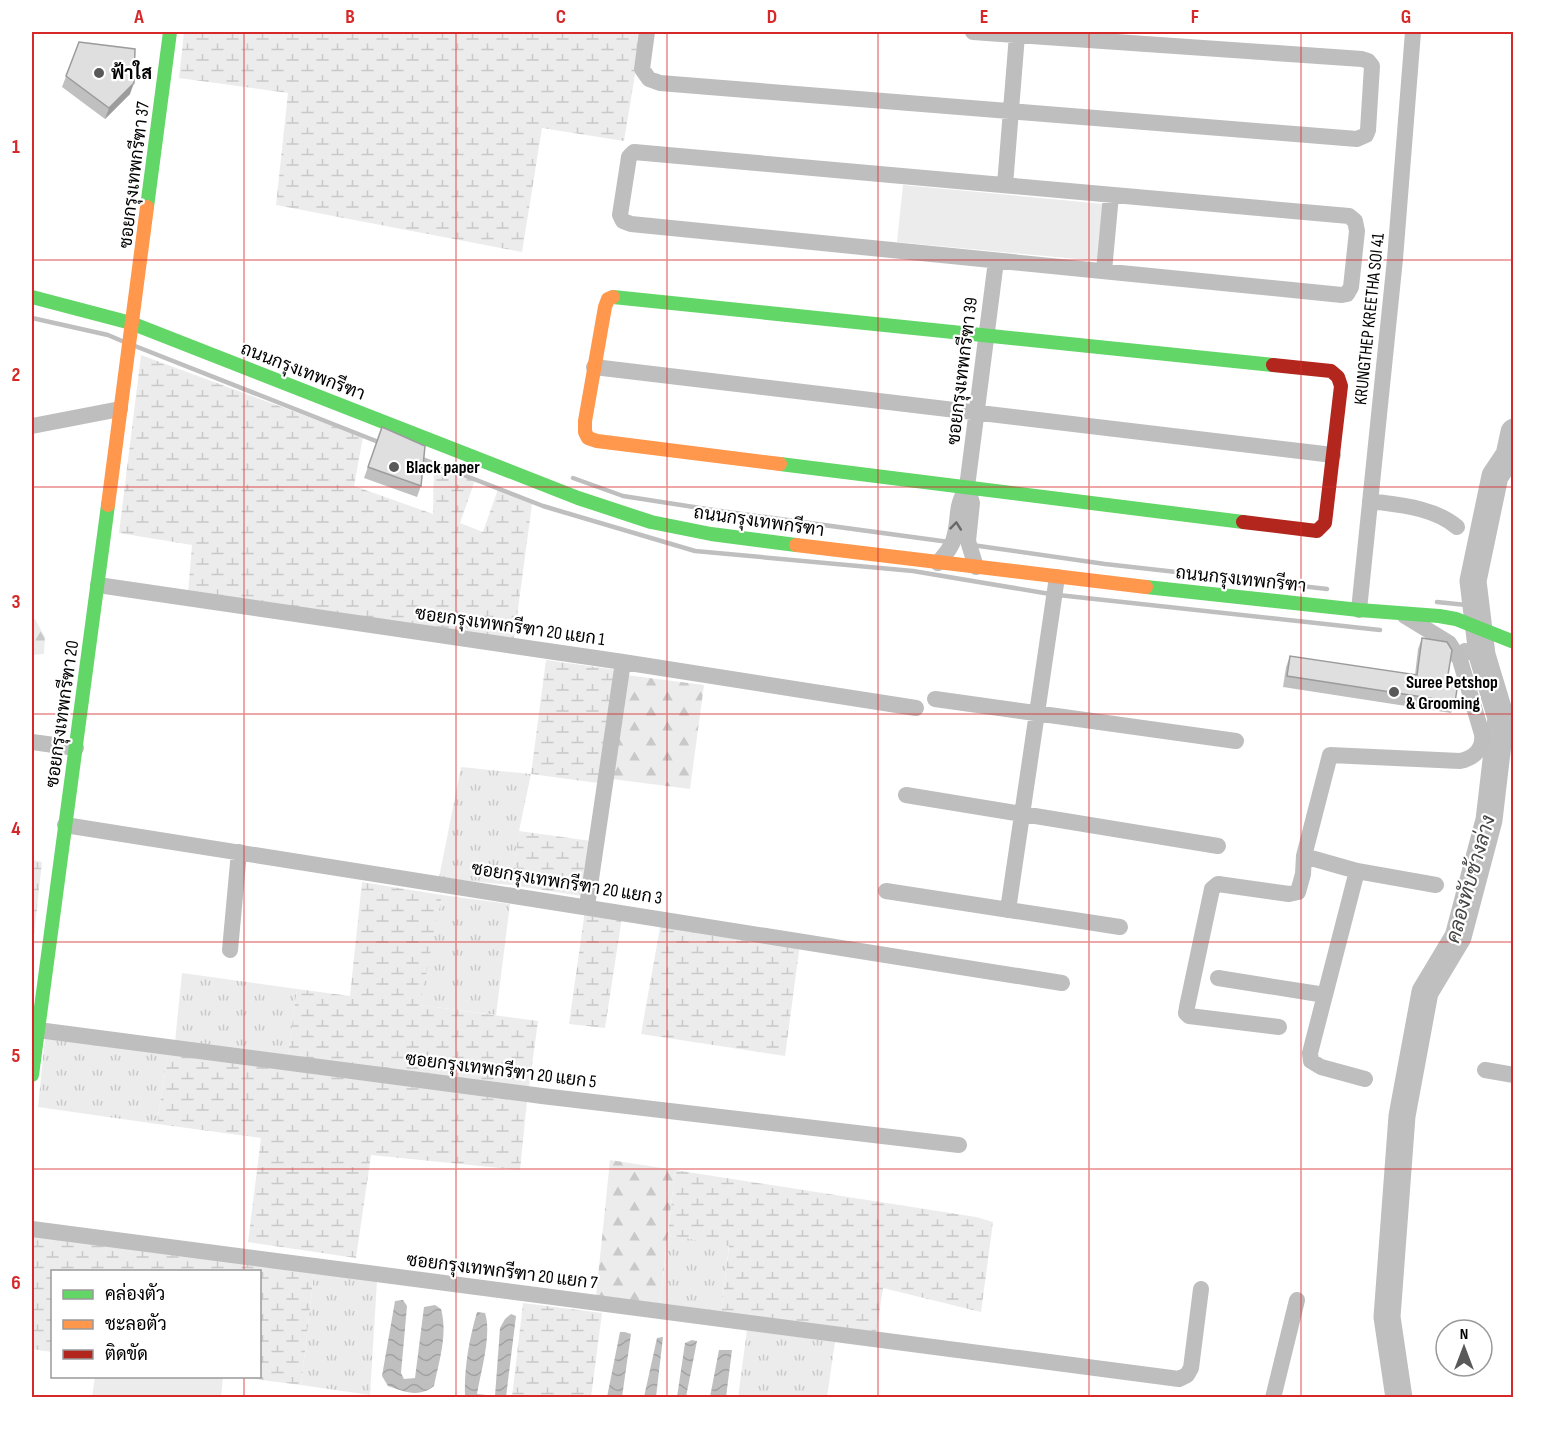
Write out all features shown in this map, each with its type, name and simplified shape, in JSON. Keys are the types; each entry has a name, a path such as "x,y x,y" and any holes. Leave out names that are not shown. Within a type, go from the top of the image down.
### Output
{"street":[{"name":"ซอยกรุงเทพกรีฑา 37","path":"127,358 170,32"},
{"path":"647,32 642,69 649,79 660,83 1357,139 1366,135 1368,130 1372,66 1368,61 1362,59 973,32"},
{"name":"KRUNGTHEP KREETHA SOI 41","path":"1359,610 1395,259 1413,32"},
{"path":"1005,185 1017,35"},
{"path":"634,152 1005,185 1349,216 1355,221 1357,231 1351,287 1347,294 1342,295 996,261 631,224 623,221 620,214 629,157 634,152"},
{"path":"1104,271 1111,195"},
{"name":"ซอยกรุงเทพกรีฑา 39","path":"938,563 954,540 958,502 967,487 996,261"},
{"name":"ถนนกรุงเทพกรีฑา","path":"32,297 131,330 616,512 670,526 711,534 976,567 1056,582 1456,619 1514,642"},
{"path":"613,297 1331,371 1337,374 1341,386 1326,523 1317,531 597,441 588,438 585,432 594,367 605,307 608,299 613,297"},
{"name":"ซอยกรุงเทพกรีฑา 20","path":"32,1075 38,1030 38,989 66,825 127,358"},
{"path":"594,367 1333,455"},
{"path":"32,426 120,409"},
{"name":"ซอยกรุงเทพกรีฑา 39","path":"967,487 972,503 968,541 976,567"},
{"path":"1370,501 1418,508 1449,520 1457,527"},
{"path":"1008,910 1056,582"},
{"name":"ซอยกรุงเทพกรีฑา 20 แยก 1","path":"98,585 623,662 916,708"},
{"path":"1279,1027 1189,1016 1186,1013 1212,889 1218,884 1289,894 1298,892 1303,874 1304,856 1330,755 1460,761 1470,759 1480,749 1483,742 1460,660 1449,643 1397,612"},
{"path":"587,906 623,662"},
{"path":"935,699 1236,741"},
{"path":"32,742 76,748"},
{"path":"906,795 1218,846"},
{"name":"ซอยกรุงเทพกรีฑา 20 แยก 3","path":"66,825 1062,983"},
{"path":"230,950 239,852"},
{"path":"1304,856 1357,870 1436,885"},
{"path":"1357,870 1310,1053 1311,1061 1321,1067 1365,1079"},
{"path":"886,891 1120,927"},
{"path":"1218,978 1325,995"},
{"name":"ซอยกรุงเทพกรีฑา 20 แยก 5","path":"38,1030 554,1097 959,1145"},
{"path":"1485,1070 1514,1075"},
{"name":"ซอยกรุงเทพกรีฑา 20 แยก 7","path":"32,1229 1179,1379 1187,1375 1191,1368 1201,1289"},
{"path":"1273,1398 1297,1300"}],"green space":[{"path":"184,32 642,32 624,141 542,128 522,252 276,205 288,93 179,78"},
{"path":"903,185 1104,204 1098,261 897,242"},
{"path":"141,355 363,437 354,486 433,514 434,462 475,480 460,523 483,532 498,489 532,504 514,639 188,593 192,545 119,533"},
{"path":"32,618 35,619 45,637 44,654 32,655"},
{"path":"546,660 617,670 598,783 531,774"},
{"path":"626,675 704,685 690,789 612,779"},
{"path":"461,767 531,774 511,885 439,878"},
{"path":"519,831 591,841 582,896 511,885"},
{"path":"32,860 42,862 32,954"},
{"path":"362,882 442,895 420,1005 538,1021 529,1087 288,1056 297,989 350,996"},
{"path":"442,895 510,904 496,1015 419,1005"},
{"path":"585,910 622,917 605,1028 569,1024"},
{"path":"661,922 800,944 785,1056 641,1034"},
{"path":"182,973 297,989 288,1056 175,1042"},
{"path":"45,1038 168,1053 157,1124 38,1107"},
{"path":"168,1053 527,1101 520,1170 371,1155 356,1258 248,1242 261,1138 157,1124"},
{"path":"610,1160 675,1170 660,1304 596,1296"},
{"path":"675,1170 976,1217 993,1222 981,1312 883,1288 876,1334 721,1313 729,1246 668,1235"},
{"path":"668,1235 729,1245 721,1313 660,1304"},
{"path":"32,1236 314,1273 301,1385 246,1378 261,1378 261,1270 51,1270 51,1352 32,1349"},
{"path":"314,1273 377,1281 370,1395 301,1385"},
{"path":"523,1303 602,1313 591,1397 512,1397"},
{"path":"747,1330 835,1342 827,1397 738,1398"},
{"path":"95,1378 223,1378 221,1397 92,1397"}],"water":[{"path":"403,1300 407,1306 401,1373 404,1379 415,1378 424,1307 435,1305 441,1309 443,1318 442,1348 434,1386 423,1392 406,1392 388,1386 382,1376 395,1301"},
{"path":"477,1312 485,1313 487,1331 477,1394 495,1396 500,1328 511,1314 516,1316 506,1397 465,1397 465,1375"},
{"path":"620,1332 631,1334 622,1397 607,1397"},
{"path":"663,1337 656,1397 644,1397 657,1338"},
{"path":"692,1340 697,1341 686,1397 677,1397 685,1343"},
{"path":"719,1350 732,1350 726,1397 710,1397"}],"building":[{"name":"ฟ้าใส","path":"79,42 135,49 134,83 109,108 66,76"},
{"name":"Black paper","path":"382,427 425,446 421,486 368,467"},
{"path":"1422,638 1447,642 1452,650 1447,681 1458,683 1455,702 1287,676 1290,656 1417,675"}],"waterway":[{"path":"32,318 108,335 122,341"},
{"path":"135,346 381,443"},
{"name":"คลองทับช้างล่าง","path":"1399,1398 1387,1317 1402,1116 1425,992 1458,937 1489,820 1501,718 1482,655 1473,581 1495,476 1509,455 1514,432"},
{"path":"420,458 543,506 695,551 913,571 1050,594"},
{"path":"573,478 623,496 949,542"},
{"path":"972,545 1105,564 1327,589"},
{"path":"1058,595 1380,630"},
{"path":"1437,602 1476,606"},
{"path":"1465,651 1482,655"}],"traffic: fast":[{"path":"147,207 170,32"},
{"path":"32,297 131,323 578,498 651,522 711,534 796,545"},
{"path":"613,297 1273,365"},
{"path":"780,464 1243,522"},
{"path":"32,1075 108,505"},
{"path":"1146,587 1359,610 1439,616 1456,619 1514,642"}],"traffic: slow":[{"path":"108,505 147,207"},
{"path":"613,297 608,299 605,307 585,421 585,432 588,438 780,464"},
{"path":"796,545 1146,587"}],"traffic: jam":[{"path":"1243,522 1317,531 1325,523 1341,386 1338,377 1331,371 1273,365"}],"place":[{"name":"ฟ้าใส","path":"99,73"},
{"name":"Black paper","path":"394,467"},
{"name":"Suree Petshop & Grooming","path":"1394,692"}]}
